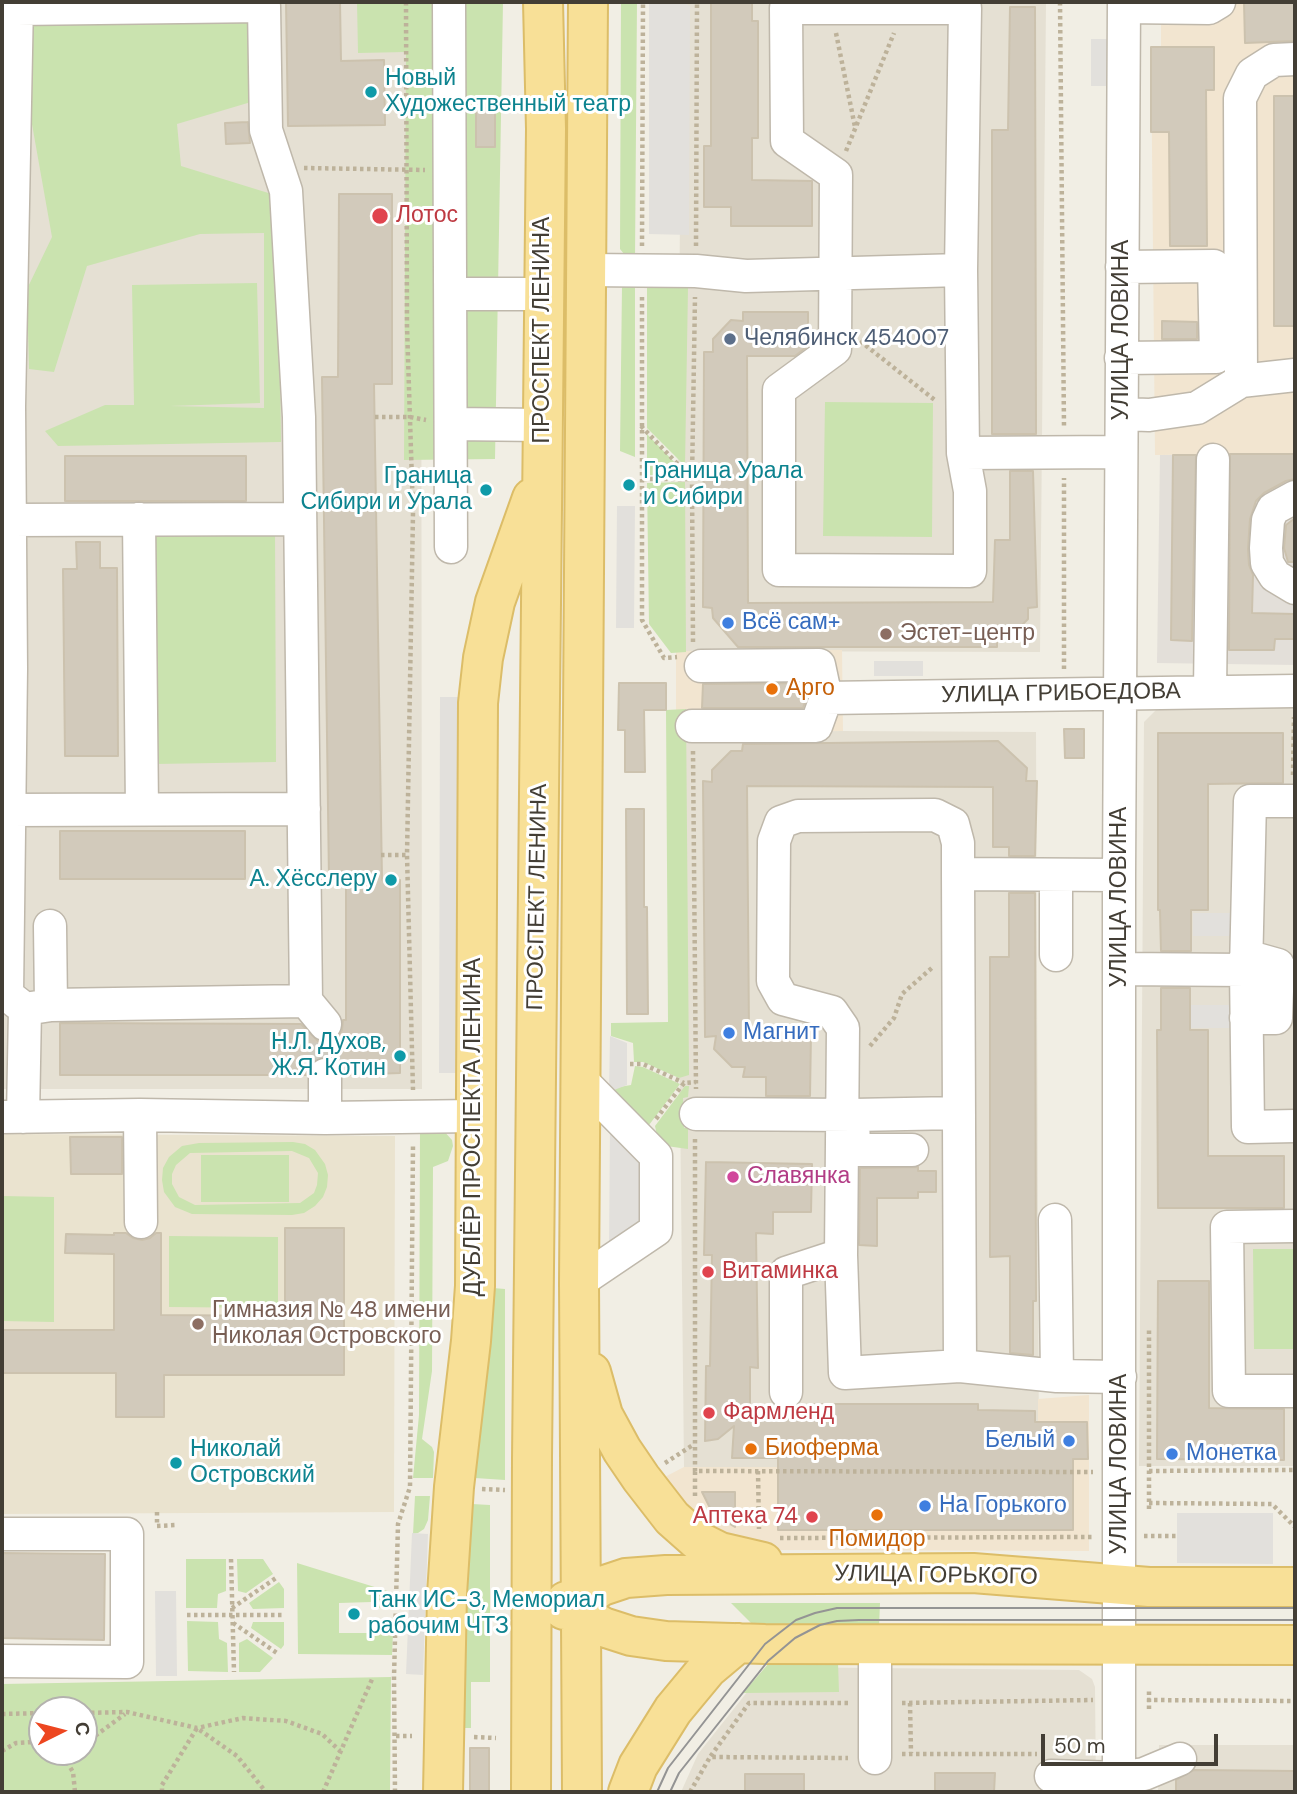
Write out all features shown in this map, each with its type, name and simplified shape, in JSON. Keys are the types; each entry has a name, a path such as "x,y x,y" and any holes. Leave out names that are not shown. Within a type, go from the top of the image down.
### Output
{"main road":[{"name":"ПРОСПЕКТ ЛЕНИНА","path":"531,1792 531,1670 519,1499 542,470 545,129 543,2"},
{"name":"ПРОСПЕКТ ЛЕНИНА","path":"583,1792 577,1606 588,2"},
{"name":"ДУБЛЁР ПРОСПЕКТА ЛЕНИНА","path":"443,1792 447,1594 454,1487 471,1341 474,1286 478,703 483,658 495,602 542,470"},
{"path":"579,1330 603,1415 641,1478 672,1518 698,1541 720,1552 820,1575"},
{"path":"519,1499 555,1589 603,1627 631,1636 666,1641 738,1643 1295,1644"},
{"name":"УЛИЦА ГОРЬКОГО","path":"531,1670 542,1636 556,1617 577,1606 602,1586 626,1578 666,1575 973,1573 1120,1584 1295,1587"},
{"path":"628,1792 638,1766 673,1710 707,1669 738,1643"}],"street":[{"path":"449,2 451,547"},
{"path":"1124,5 1209,8 1219,2"},
{"name":"УЛИЦА ЛОВИНА","path":"1119,1785 1119,875 1124,5"},
{"path":"17,6 264,6 266,131 286,191 299,417 304,809 315,1013 38,1007 7,995 6,669 9,520 6,406 17,6"},
{"path":"786,8 904,8 965,9 961,270 963,453 971,491 970,571 779,570 779,390 835,349 836,175 787,141 786,8"},
{"path":"1241,381 1240,98 1252,74 1274,60 1295,59"},
{"path":"1121,358 1216,357 1214,266 1122,267"},
{"path":"586,270 696,271 746,276 961,270"},
{"path":"451,294 543,294"},
{"path":"1122,414 1149,415 1197,408 1241,381 1295,375"},
{"path":"451,424 542,425"},
{"path":"963,453 1121,452"},
{"path":"1210,691 1213,460"},
{"path":"1295,496 1273,509 1268,520 1266,548 1267,563 1275,576 1295,589"},
{"path":"139,519 142,809"},
{"path":"9,520 300,519"},
{"path":"692,655 819,665 826,698 816,726 692,726"},
{"name":"УЛИЦА ГРИБОЕДОВА","path":"826,698 1210,691 1295,702"},
{"path":"1294,801 1250,801 1246,1018 1248,1127 1295,1126"},
{"path":"8,810 304,809"},
{"path":"912,1150 854,1150 842,1079 844,1028 832,1012 783,999 774,981 774,841 781,822 798,816 935,815 953,824 958,844 960,1367"},
{"path":"958,874 1119,875"},
{"path":"1056,875 1056,956"},
{"path":"50,926 38,1007 12,1117 475,1116"},
{"path":"1120,969 1246,963"},
{"path":"325,1075 325,1118"},
{"path":"579,1282 656,1230 656,1156 581,1080"},
{"path":"696,1125 847,1115 958,1113"},
{"path":"140,1115 141,1222"},
{"path":"847,1115 841,1255 845,1373 960,1367 1057,1376 1120,1377"},
{"path":"1055,1220 1057,1376"},
{"path":"1295,1226 1227,1227 1229,1391 1295,1391"},
{"path":"786,1392 786,1273 841,1255"},
{"path":"2,1534 127,1534 127,1662 2,1661"},
{"path":"874,1758 875,1644"},
{"path":"1051,1776 1119,1785 1180,1759"}],"path":[{"path":"395,1792 394,1677 398,1524 410,1487 413,1117 407,855 414,513 407,326 406,2"},
{"path":"643,2 642,620 664,658 692,655 697,4 690,2"},
{"path":"1060,2 1064,682 1076,694"},
{"path":"831,8 855,128"},
{"path":"836,175 904,8"},
{"path":"278,167 450,170"},
{"path":"835,321 935,399 941,410"},
{"path":"375,417 410,417 451,424"},
{"path":"641,426 692,479"},
{"path":"642,479 692,479"},
{"path":"1294,801 1295,702"},
{"path":"692,726 696,1082 695,1471 1093,1472"},
{"path":"381,855 407,855"},
{"path":"842,1079 894,1018 902,994 958,945"},
{"path":"629,1064 643,1064 684,1083 696,1082"},
{"path":"656,1156 657,1144 652,1124 684,1083"},
{"path":"661,1465 694,1445"},
{"path":"1093,1485 1094,1458"},
{"path":"1149,1471 1295,1470"},
{"path":"758,1471 759,1538"},
{"path":"474,1488 519,1499"},
{"path":"1149,1503 1272,1504 1295,1527"},
{"path":"157,1512 157,1526 176,1525"},
{"path":"773,1538 1093,1537 1093,1524"},
{"path":"231,1559 234,1672"},
{"path":"232,1608 276,1578"},
{"path":"187,1615 284,1615"},
{"path":"233,1623 277,1653"},
{"path":"323,1792 373,1677"},
{"path":"749,1703 1092,1700"},
{"path":"1149,1700 1295,1701"},
{"path":"910,1703 911,1753"},
{"path":"98,1713 127,1712 198,1728 237,1756 266,1792"},
{"path":"98,1734 127,1712"},
{"path":"2,1714 28,1713"},
{"path":"162,1792 162,1785 198,1728 243,1718 286,1721 322,1734 340,1751"},
{"path":"396,1736 412,1736"},
{"path":"463,1737 496,1738"},
{"path":"2,1751 16,1744 28,1743"},
{"path":"690,1792 710,1757"},
{"path":"69,1766 75,1792"}],"shaded area":[{"path":"2,2 421,2 422,1089 2,1089"},
{"path":"649,2 683,2 690,6 689,235 649,234"},
{"path":"682,2 1046,2 1040,652 676,651"},
{"path":"1161,2 1295,2 1295,454 1155,455 1151,47 1161,47"},
{"path":"1091,39 1107,39 1107,86 1091,86"},
{"path":"1295,454 1295,665 1157,663 1160,455"},
{"path":"617,506 635,506 634,628 616,628"},
{"path":"842,650 843,731 676,732 676,651"},
{"path":"874,661 923,661 923,676 874,676"},
{"path":"440,697 461,697 460,1073 439,1073"},
{"path":"1163,703 1295,704 1295,1466 1139,1466 1144,722"},
{"path":"676,732 1036,732 1039,1467 684,1467"},
{"path":"1193,913 1240,913 1240,936 1193,936"},
{"path":"1191,1005 1239,1005 1239,1028 1191,1028"},
{"path":"610,1036 627,1043 627,1085 609,1092"},
{"path":"610,1125 649,1158 649,1229 609,1252"},
{"name":"Гимназия № 48 имени Николая Островского","path":"2,1136 395,1136 394,1512 2,1514"},
{"path":"1089,1395 1089,1551 778,1550 752,1546 716,1536 657,1481 684,1467 1038,1467 1038,1399"},
{"path":"1177,1513 1273,1513 1273,1564 1177,1563"},
{"path":"412,1533 428,1534 423,1675 406,1674"},
{"path":"155,1591 176,1591 177,1676 156,1676"},
{"path":"767,1667 1079,1670 1092,1679 1095,1687 1096,1792 681,1792 698,1754"},
{"path":"1159,1745 1295,1745 1295,1792 1158,1792"}],"green space":[{"path":"357,2 503,2 495,459 404,460 406,52 358,53"},
{"path":"621,2 637,2 635,258 624,254 620,249"},
{"path":"258,21 251,102 177,124 181,166 278,196 281,442 58,446 45,431 105,405 134,405 132,285 257,283 260,403 170,406 264,408 264,233 200,234 87,266 54,372 29,369 27,289 52,237 30,113 29,22"},
{"path":"635,282 635,457 620,451 622,286"},
{"path":"647,287 688,288 685,466 647,428"},
{"path":"825,402 933,403 932,537 823,536"},
{"path":"647,434 685,473 685,475 647,475"},
{"path":"685,482 686,652 671,653 649,624 647,483"},
{"path":"152,528 275,529 276,762 155,764"},
{"path":"686,709 689,1075 679,1078 643,1062 634,1062 633,1043 611,1036 611,1023 668,1022 666,710"},
{"path":"635,1066 680,1084 649,1125 654,1142 610,1092 631,1085"},
{"path":"685,1086 689,1086 688,1097 683,1098 688,1149 659,1145 655,1126"},
{"path":"420,1128 442,1129 452,1140 453,1146 448,1161 433,1167 432,1371 422,1439 434,1452 433,1478 413,1478 419,1415"},
{"path":"199,1143 305,1144 315,1150 325,1164 327,1187 323,1197 304,1213 192,1214 175,1207 164,1192 163,1168 169,1157 182,1146","holes":["292,1151 309,1158 318,1173 317,1185 314,1193 300,1203 195,1205 179,1197 172,1184 176,1165 190,1153"]},
{"path":"201,1155 289,1155 289,1202 201,1202"},
{"path":"2,1196 54,1197 54,1322 2,1321"},
{"path":"169,1236 278,1237 278,1308 169,1307"},
{"path":"1253,1249 1295,1249 1295,1349 1254,1349"},
{"path":"493,1288 505,1289 505,1480 475,1478 492,1324"},
{"path":"415,1496 430,1496 428,1520 424,1529 413,1534"},
{"path":"472,1504 490,1505 490,1682 471,1682 471,1728 463,1728 466,1564"},
{"path":"186,1559 226,1559 226,1591 218,1594 217,1608 186,1608"},
{"path":"237,1559 263,1559 273,1574 246,1593 238,1591"},
{"path":"297,1563 394,1593 393,1607 372,1608 372,1602 339,1603 339,1633 372,1633 372,1628 393,1633 392,1655 298,1654"},
{"path":"279,1582 284,1589 284,1608 253,1609 249,1603"},
{"path":"731,1603 880,1603 879,1627 755,1627"},
{"path":"187,1621 218,1622 219,1639 227,1643 228,1672 188,1671"},
{"path":"253,1622 284,1622 284,1645 281,1649 251,1628"},
{"path":"247,1639 273,1658 260,1672 239,1672 239,1643"},
{"path":"838,1662 839,1692 743,1693 769,1663"},
{"path":"391,1677 390,1792 2,1792 2,1684"}],"building":[{"path":"286,2 340,2 341,61 384,60 385,125 288,126"},
{"path":"711,2 752,2 752,21 758,21 758,138 752,138 752,180 812,181 812,226 731,226 731,207 704,207 704,146 711,146"},
{"path":"1244,2 1295,2 1295,41 1245,43"},
{"path":"1010,7 1035,7 1036,434 992,434 992,130 1008,130"},
{"path":"1151,47 1214,47 1214,90 1206,90 1207,246 1170,246 1169,132 1151,132"},
{"path":"1274,96 1295,96 1295,326 1274,326"},
{"path":"476,108 495,108 495,147 476,147"},
{"path":"248,122 250,143 226,144 225,123"},
{"path":"339,194 392,194 392,384 374,384 382,880 400,880 400,1073 343,1075 341,1066 335,1060 324,1057 310,1065 307,1075 60,1075 60,1023 301,1024 318,1041 327,1042 337,1038 342,1030 343,1020 346,1020 346,879 329,879 322,377 338,377"},
{"path":"743,312 808,312 808,346 795,356 747,356 748,603 993,602 995,540 1010,540 1010,471 1033,471 1037,607 1028,608 1028,619 1010,637 997,638 997,647 738,647 713,618 712,608 703,607 704,352 713,352 713,339 731,320 743,321"},
{"path":"1162,321 1197,322 1197,339 1162,339"},
{"path":"1230,454 1295,454 1295,479 1264,493 1256,501 1250,519 1248,549 1253,575 1252,613 1295,614 1295,639 1275,639 1274,650 1229,650"},
{"path":"1173,455 1196,455 1192,641 1171,640"},
{"path":"65,456 246,456 246,501 65,501"},
{"path":"1295,518 1295,562 1288,562 1284,548 1286,525"},
{"path":"76,542 100,542 100,568 117,568 118,756 65,756 63,569 77,569"},
{"path":"619,683 666,683 666,710 644,710 645,772 625,772 625,730 618,730"},
{"path":"804,683 807,697 803,708 702,708 703,684"},
{"path":"1064,729 1084,729 1084,758 1065,758"},
{"path":"1158,733 1283,733 1283,783 1208,784 1208,910 1191,910 1191,951 1161,951 1158,910"},
{"path":"998,741 1027,768 1026,781 1037,781 1035,856 1009,856 1009,847 993,847 993,787 747,786 749,1034 811,1032 810,1096 766,1096 766,1077 743,1077 745,1067 732,1067 714,1049 716,1036 705,1037 703,781 712,782 712,770 731,751 742,751 743,744"},
{"path":"626,809 644,809 648,1014 627,1014"},
{"path":"60,831 245,831 245,879 60,879"},
{"path":"1009,893 1035,893 1036,1301 1033,1301 1033,1355 1010,1353 1010,1256 990,1257 990,957 1009,957"},
{"path":"1161,988 1190,988 1190,1030 1208,1030 1208,1156 1284,1156 1284,1208 1158,1208 1157,1030 1161,1030"},
{"path":"70,1137 122,1137 122,1174 71,1174"},
{"path":"706,1162 812,1164 811,1212 773,1212 773,1234 756,1233 758,1368 750,1367 750,1412 808,1412 809,1404 978,1404 978,1410 1035,1411 1035,1422 1087,1422 1088,1459 1073,1459 1073,1530 778,1530 778,1458 732,1458 734,1426 718,1439 705,1441 706,1366 710,1366 712,1255 704,1255"},
{"path":"918,1167 918,1171 936,1171 936,1192 918,1192 918,1198 877,1198 877,1246 859,1245 860,1168"},
{"path":"285,1228 344,1228 344,1375 164,1375 164,1417 116,1417 116,1373 2,1373 2,1330 114,1330 114,1254 65,1253 66,1234 126,1233 142,1240 161,1233 161,1315 285,1316"},
{"path":"1158,1281 1209,1281 1209,1408 1284,1409 1284,1460 1157,1459"},
{"path":"702,1492 735,1492 735,1527 711,1510"},
{"path":"2,1553 105,1554 104,1640 2,1638"},
{"path":"470,1748 489,1748 489,1792 470,1792"},
{"path":"1194,1770 1295,1771 1295,1792 1176,1792 1176,1780"},
{"path":"935,1773 995,1773 994,1792 935,1792"},
{"path":"745,1774 804,1774 804,1792 745,1792"}],"tunnel":[{"path":"325,1024 325,1075"}],"tram line":[{"path":"657,1792 668,1768 765,1644 796,1620 815,1613 837,1608 1295,1608"},
{"path":"670,1792 679,1773 768,1661 795,1638 820,1625 859,1620 1295,1620"}],"place":[{"name":"Новый Художественный театр","path":"371,92"},
{"name":"Лотос","path":"380,216"},
{"name":"Челябинск 454007","path":"730,339"},
{"name":"Граница Урала и Сибири","path":"629,485"},
{"name":"Граница Сибири и Урала","path":"486,490"},
{"name":"Всё сам+","path":"728,623"},
{"name":"Эстет-центр","path":"886,634"},
{"name":"Арго","path":"772,689"},
{"name":"А. Хёсслеру","path":"391,880"},
{"name":"Магнит","path":"729,1033"},
{"name":"Н.Л. Духов, Ж.Я. Котин","path":"400,1056"},
{"name":"Славянка","path":"733,1177"},
{"name":"Витаминка","path":"708,1272"},
{"name":"Гимназия № 48 имени Николая Островского","path":"198,1324"},
{"name":"Фармленд","path":"709,1413"},
{"name":"Белый","path":"1069,1441"},
{"name":"Биоферма","path":"751,1449"},
{"name":"Монетка","path":"1172,1454"},
{"name":"Николай Островский","path":"176,1463"},
{"name":"На Горького","path":"925,1506"},
{"name":"Помидор","path":"877,1515"},
{"name":"Аптека 74","path":"812,1517"},
{"name":"Танк ИС-3, Мемориал рабочим ЧТЗ","path":"354,1614"}]}
